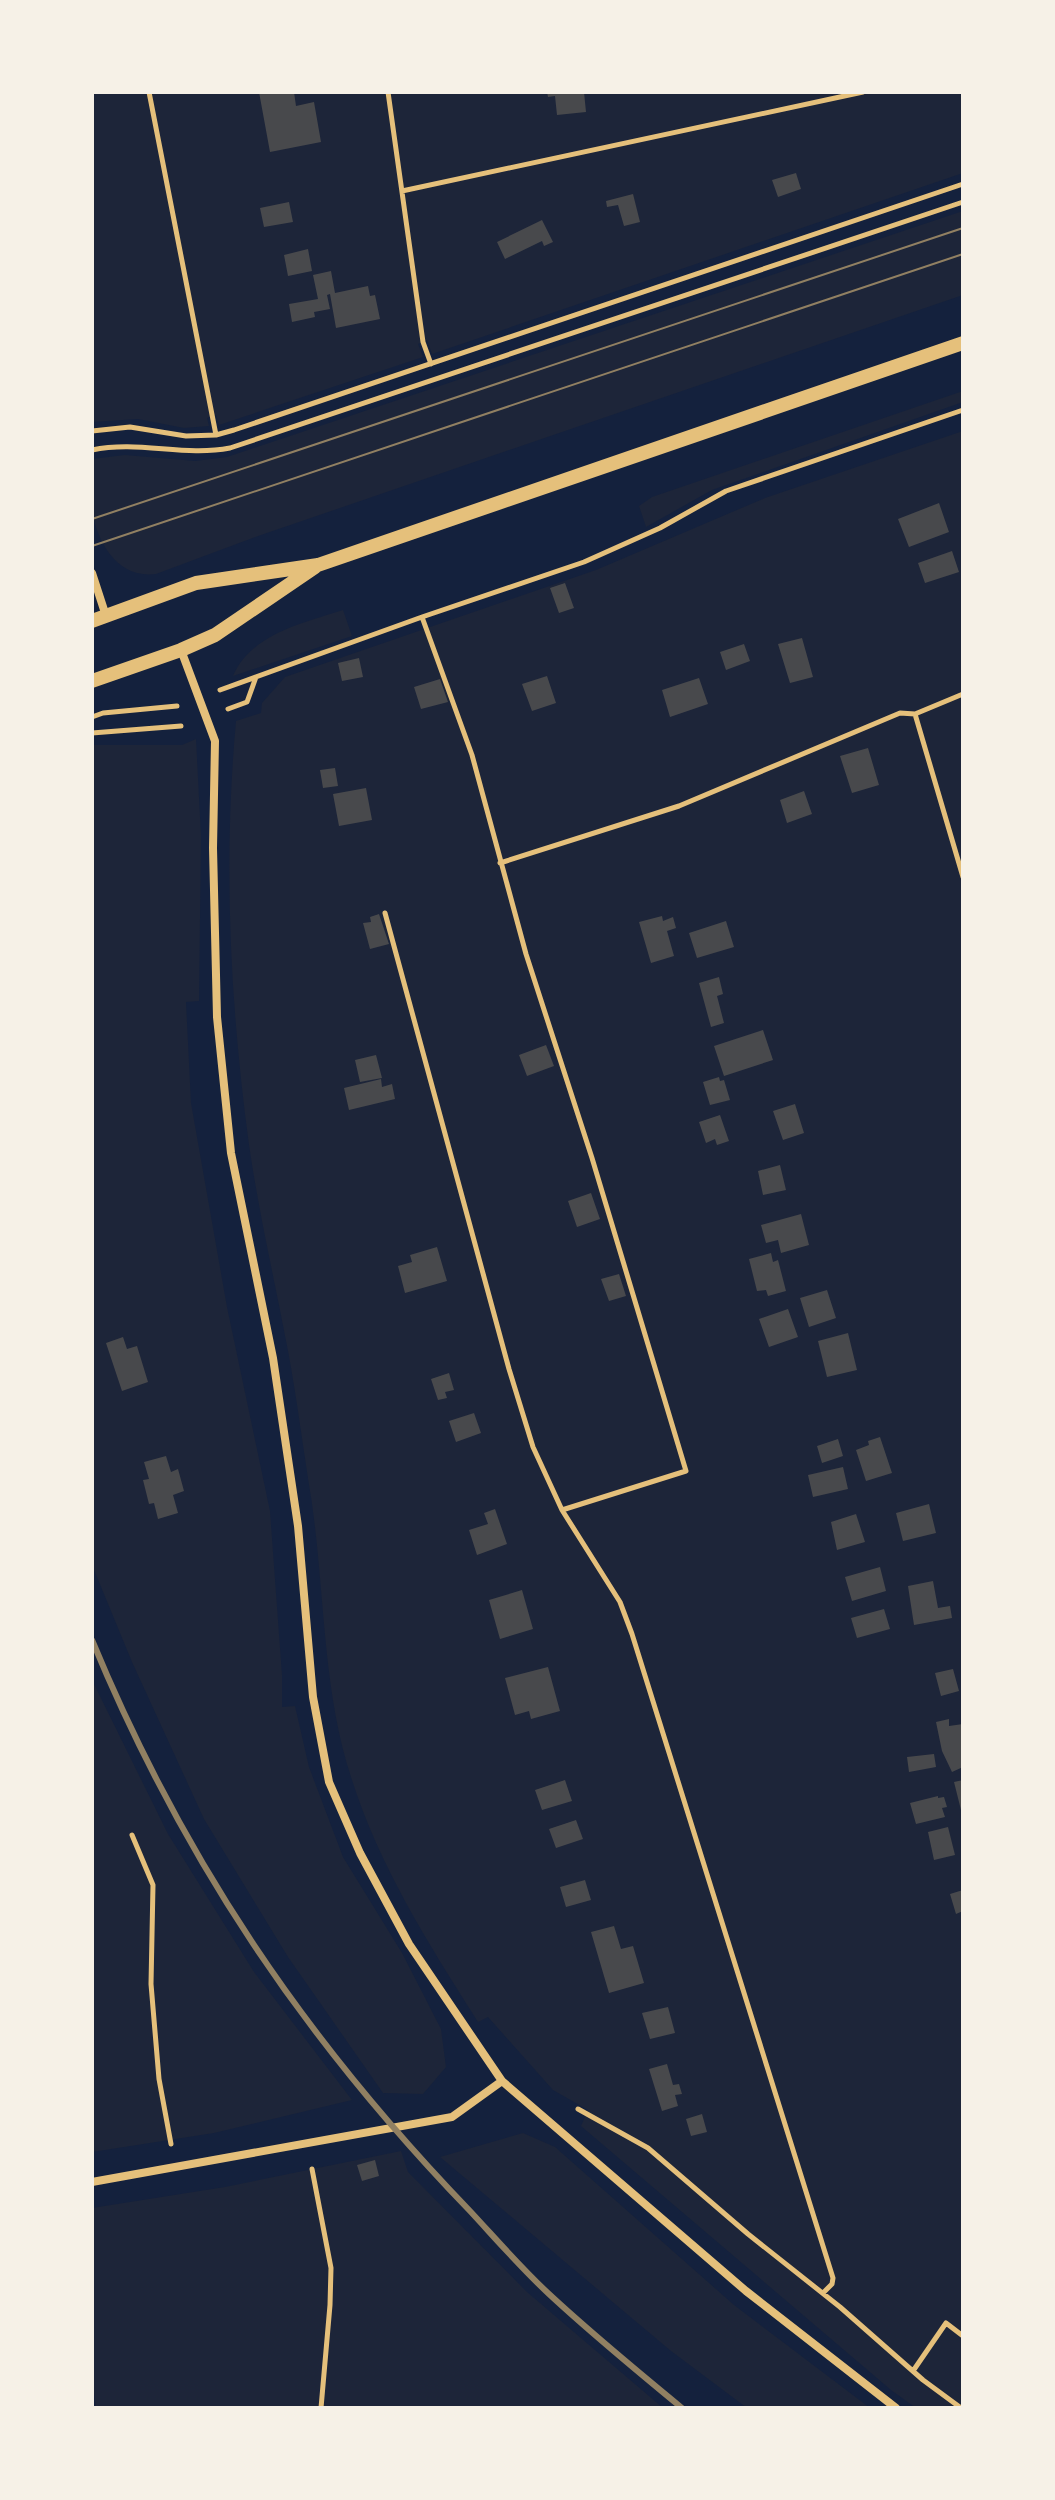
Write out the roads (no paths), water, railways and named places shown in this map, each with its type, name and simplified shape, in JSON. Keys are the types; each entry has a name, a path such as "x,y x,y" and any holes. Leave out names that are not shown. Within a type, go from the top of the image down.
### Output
{"street":[{"path":"92,573 99,619 196,583 318,565 963,343"},
{"path":"92,681 215,635 318,565"},
{"path":"181,650 215,741 213,848 217,1017 231,1153 273,1358 298,1526 313,1697 329,1782 360,1853 409,1944 502,2081 746,2291 896,2408"},
{"path":"92,2182 452,2117 502,2081"}],"tram line":[{"path":"92,519 963,228"},
{"path":"92,546 963,254"}],"railway":[{"path":"92,1640 166,1798 208,1872 253,1944 354,2081 410,2146 549,2294 682,2408"}]}
